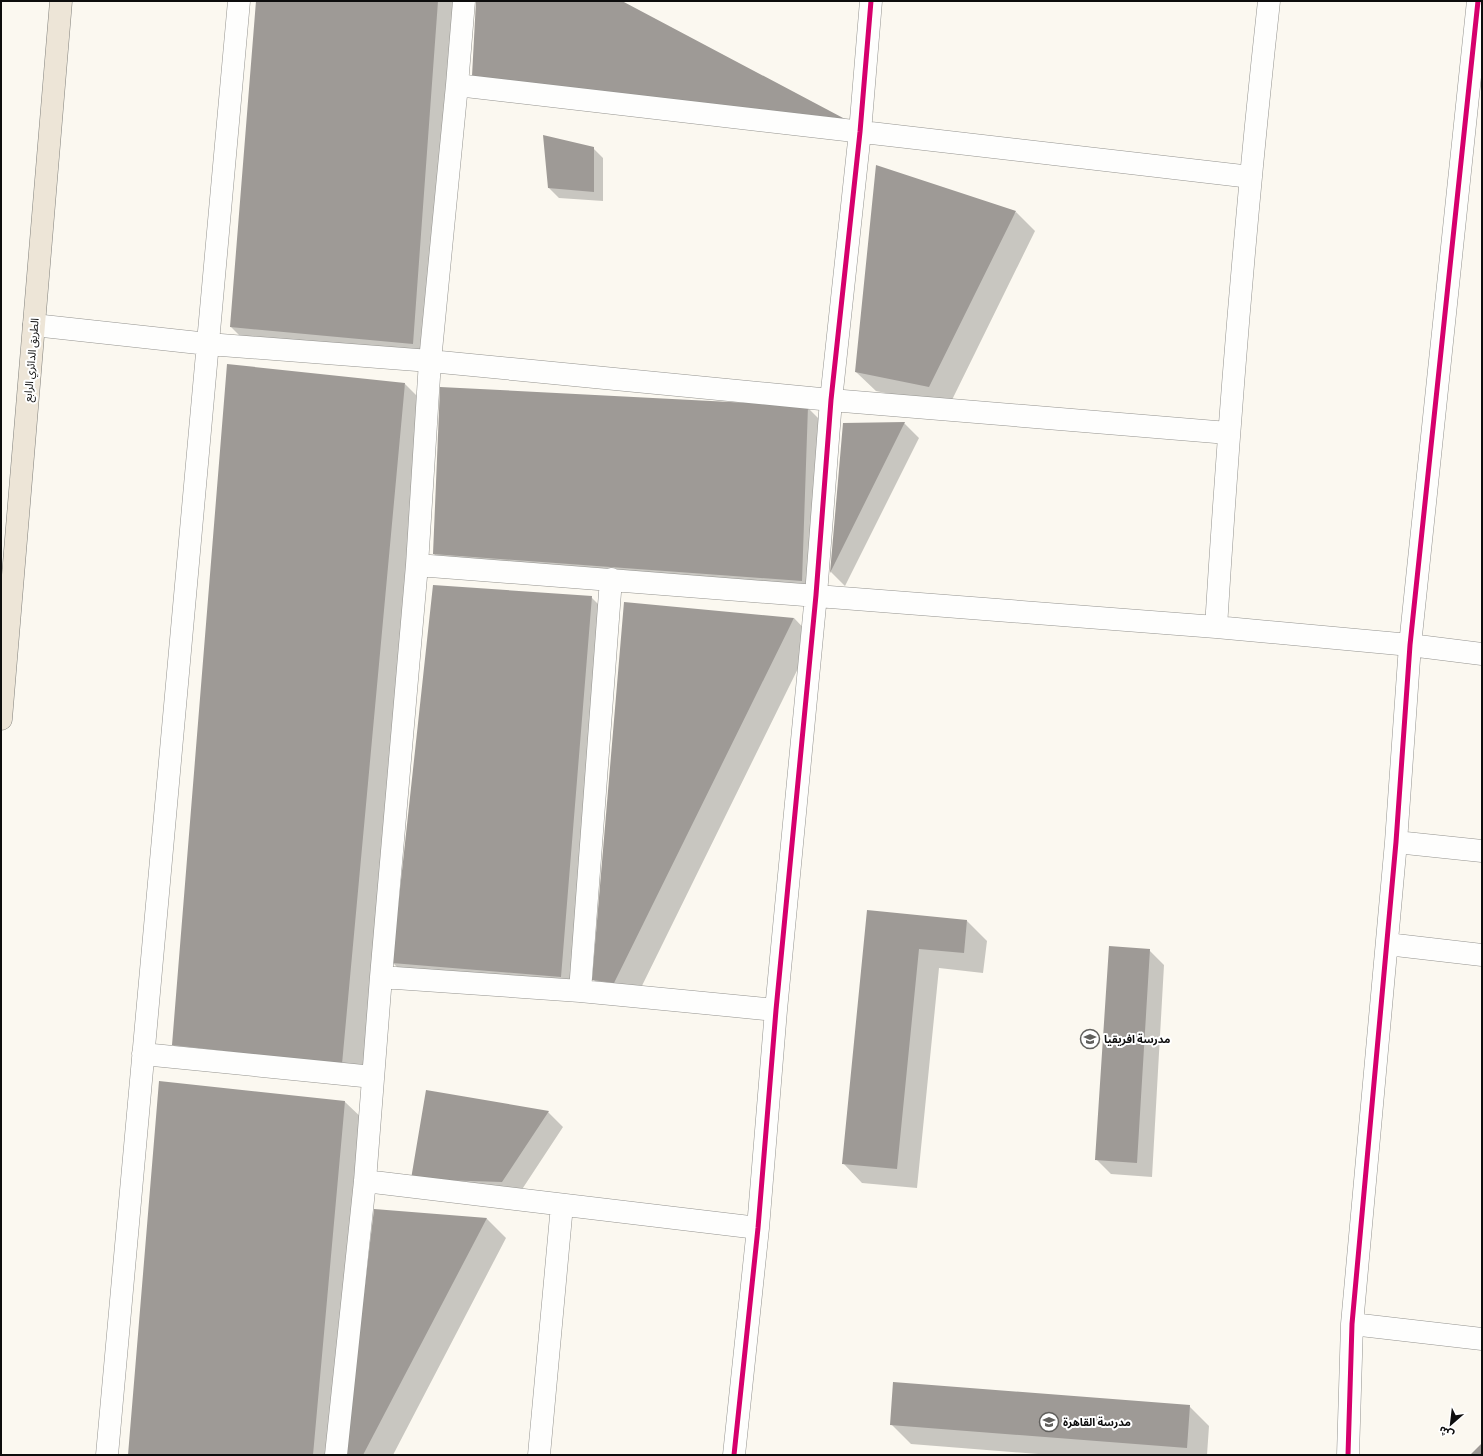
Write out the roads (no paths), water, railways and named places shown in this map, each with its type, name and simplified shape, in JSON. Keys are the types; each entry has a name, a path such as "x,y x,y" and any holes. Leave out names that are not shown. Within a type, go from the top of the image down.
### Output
{"main road":[{"name":"الطريق الدائري الرابع","path":"1,719 61,1"}],"street":[{"path":"107,1455 239,1"},
{"path":"336,1455 365,1180 417,565 430,361 464,1"},
{"path":"734,1455 758,1228 776,1010 816,595 831,400 860,132 871,1"},
{"path":"1216,627 1228,433 1251,177 1269,1"},
{"path":"1348,1455 1352,1324 1396,842 1410,645 1478,1"},
{"path":"457,85 1251,177"},
{"path":"34,325 208,344 430,361 831,400 1228,433"},
{"path":"417,565 1216,627 1410,645 1482,654"},
{"path":"580,991 611,579"},
{"path":"1396,842 1482,850"},
{"path":"1387,944 1482,955"},
{"path":"381,978 580,991 776,1010"},
{"path":"143,1054 373,1077"},
{"path":"365,1180 758,1228"},
{"path":"539,1455 562,1205"},
{"path":"1352,1324 1482,1338"}],"place":[{"name":"مدرسة افريقيا","path":"1090,1039"},
{"name":"مدرسة القاهرة","path":"1049,1422"}]}
